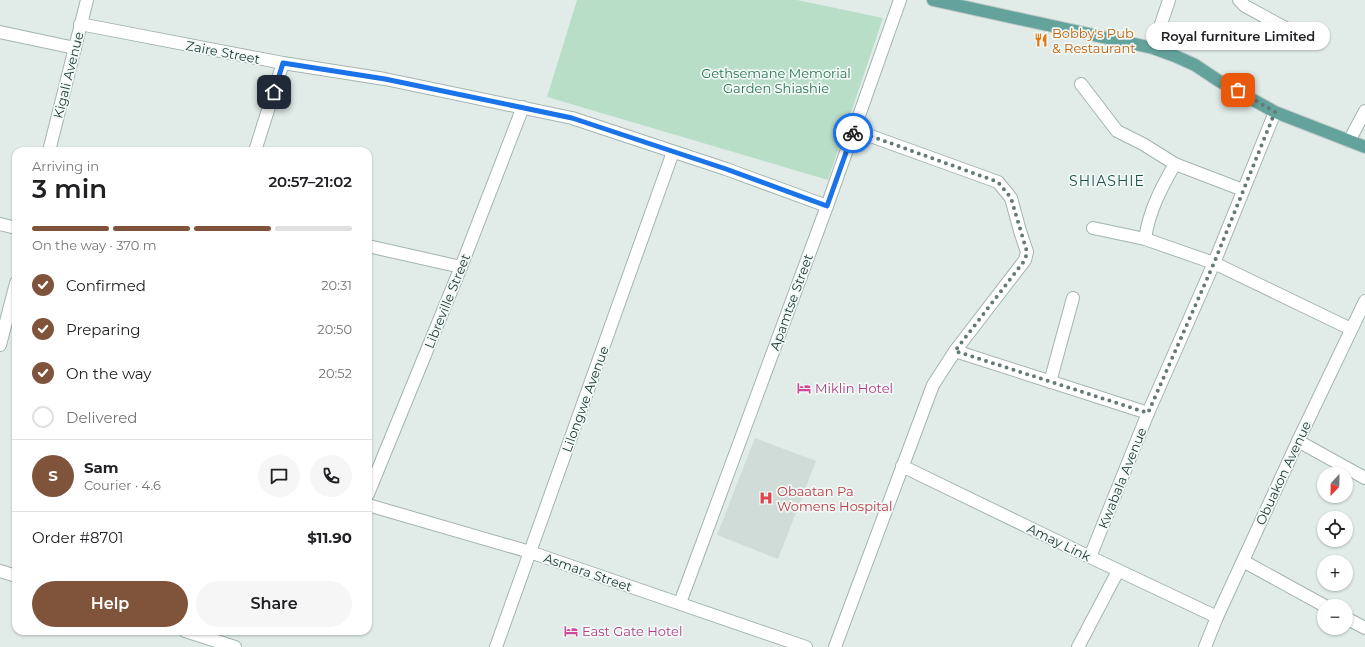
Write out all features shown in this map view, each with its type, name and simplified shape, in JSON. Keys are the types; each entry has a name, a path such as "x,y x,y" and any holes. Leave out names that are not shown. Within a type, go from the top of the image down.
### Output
{"main road":[{"path":"933,0 1153,48 1195,65 1219,81 1275,112 1365,147"}],"street":[{"name":"Kigali Avenue","path":"50,147 87,0"},
{"name":"Apamtse Street","path":"680,603 827,206 900,0"},
{"path":"1153,48 1169,0"},
{"path":"1239,0 1245,6 1302,37"},
{"name":"Zaire Street","path":"80,24 283,63 385,79 572,118 726,169 827,206"},
{"path":"0,32 75,48"},
{"path":"256,147 283,63"},
{"path":"1081,84 1117,132 1143,144 1175,164 1243,190"},
{"name":"Libreville Street","path":"372,484 461,267 523,107"},
{"path":"1349,141 1365,111"},
{"name":"Kwabala Avenue","path":"1090,557 1148,413 1214,263 1275,112"},
{"path":"836,647 933,385 955,351 1025,260 1027,252 1011,198 998,182 854,130"},
{"name":"Lilongwe Avenue","path":"496,647 673,152"},
{"path":"1145,239 1149,216 1154,201 1175,164"},
{"path":"0,224 12,227"},
{"path":"1093,228 1145,239 1214,263 1351,329"},
{"path":"372,247 461,267"},
{"path":"1050,382 1073,298"},
{"path":"0,346 12,299"},
{"name":"Obuakon Avenue","path":"1205,647 1217,617 1298,441 1365,301"},
{"path":"955,351 1148,413"},
{"path":"1298,441 1365,478"},
{"name":"Amay Link","path":"902,466 1217,617"},
{"name":"Asmara Street","path":"372,506 530,552 806,647"},
{"path":"1243,561 1317,602"},
{"path":"1078,647 1118,570"},
{"path":"0,571 12,575"},
{"path":"1353,622 1365,628"},
{"path":"198,635 235,647"}],"shaded area":[{"name":"Obaatan Pa Womens Hospital","path":"755,438 816,461 778,559 717,535"}],"green space":[{"name":"Gethsemane Memorial Garden Shiashie","path":"577,0 797,0 883,18 828,180 547,97"}],"way so far":[{"path":"853,133 854,130 998,182 1011,198 1027,252 1025,260 955,351 1148,413 1214,263 1275,112 1255,102 1238,90"}],"place":[{"name":"Bobby's Pub & Restaurant","path":"1041,40"},
{"name":"Royal furniture Limited","path":"1238,90"},
{"name":"Miklin Hotel","path":"804,388"},
{"name":"Obaatan Pa Womens Hospital","path":"766,498"},
{"name":"East Gate Hotel","path":"571,631"}],"district":[{"name":"SHIASHIE","path":"1107,181"}],"route":[{"path":"274,92 283,63 385,79 462,94 572,118 726,169 827,206 853,133"}]}
